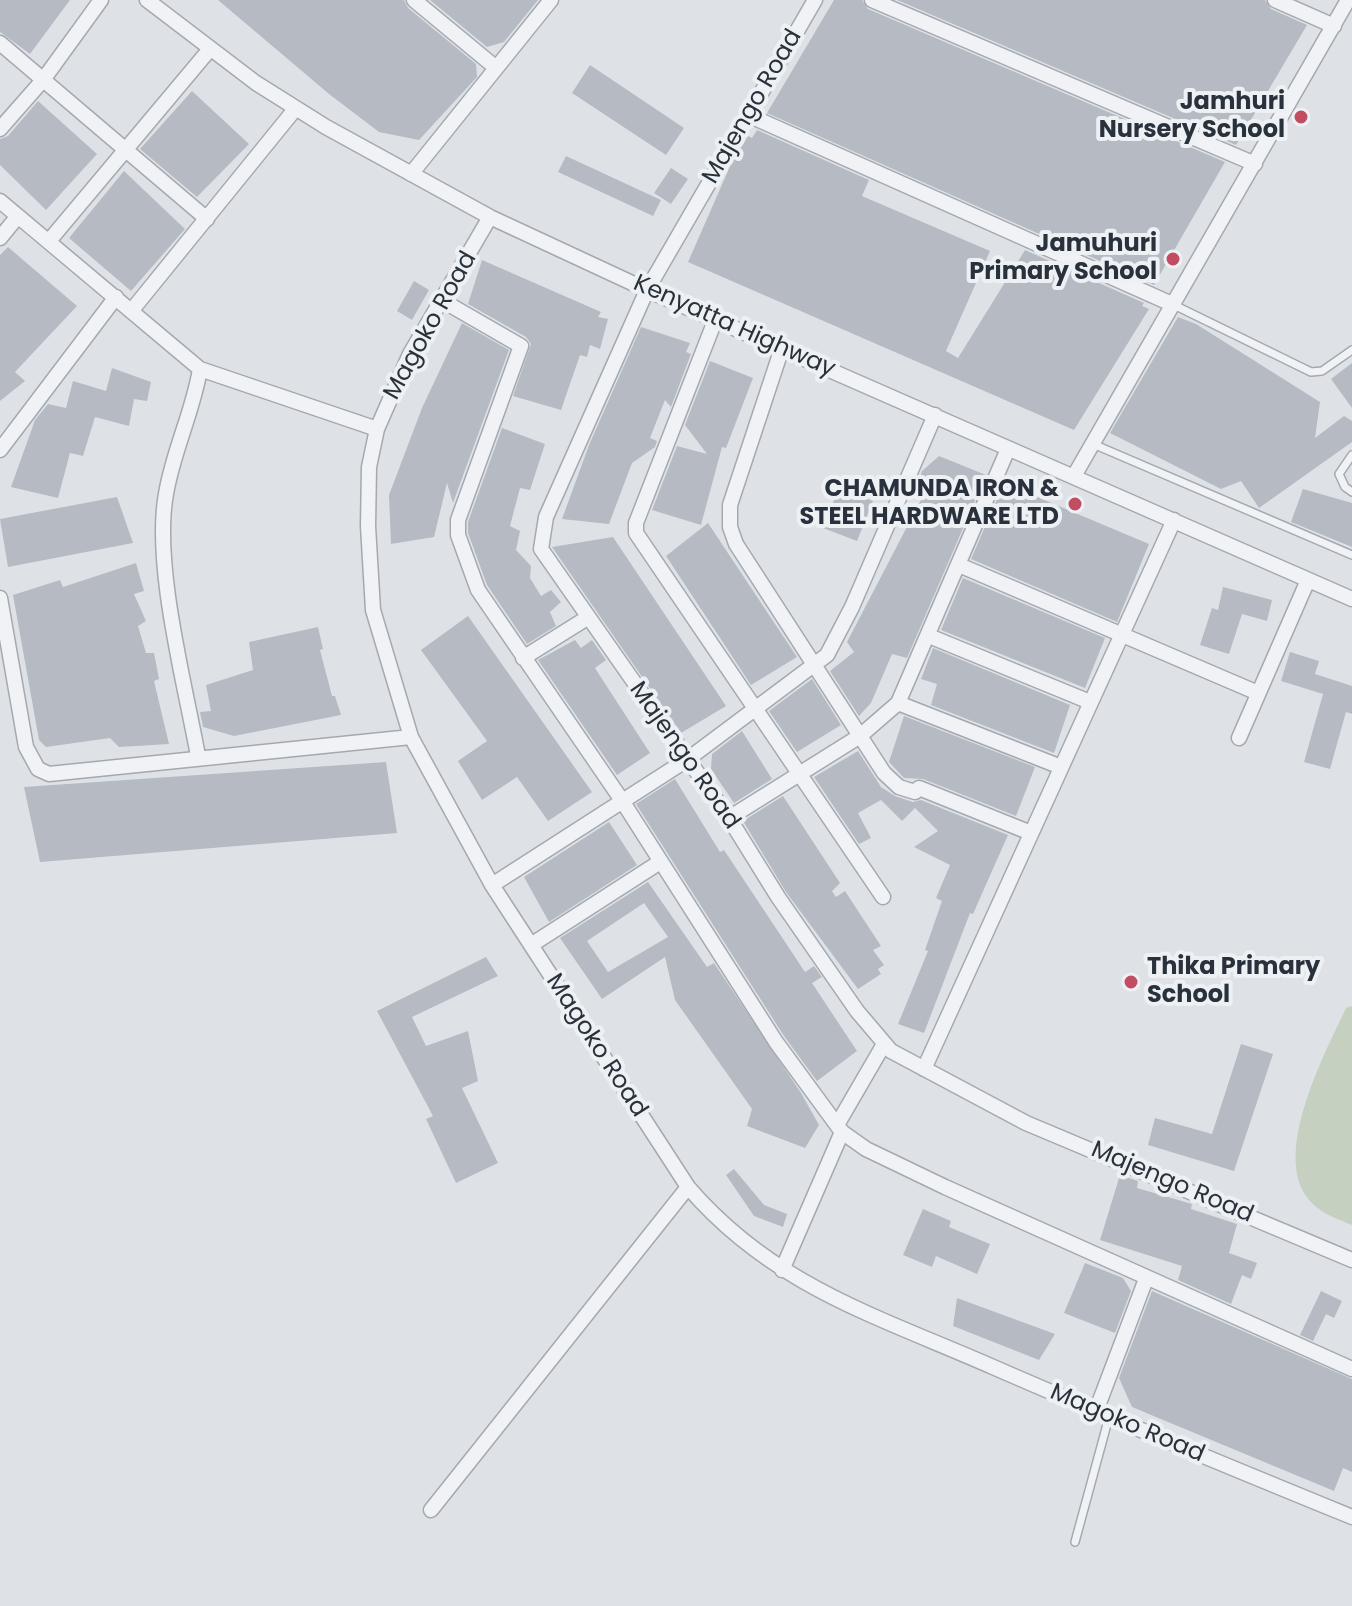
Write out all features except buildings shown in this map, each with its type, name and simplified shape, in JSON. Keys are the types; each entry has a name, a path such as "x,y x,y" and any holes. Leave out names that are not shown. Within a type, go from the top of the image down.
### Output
{"street":[{"path":"0,129 43,80 101,0"},
{"name":"Kenyatta Highway","path":"147,0 210,49 296,108 490,217 647,290 1352,599"},
{"path":"414,0 495,67"},
{"path":"411,174 551,0"},
{"name":"Majengo Road","path":"815,0 647,290 546,517 541,549 548,564 729,818 787,910 884,1044 924,1069 1026,1123 1352,1260"},
{"path":"872,0 1255,164"},
{"path":"1275,0 1334,26"},
{"path":"1074,476 1348,0"},
{"path":"0,43 207,219"},
{"path":"49,241 210,49"},
{"path":"132,310 296,108"},
{"path":"748,115 1174,305"},
{"path":"0,201 200,369 377,429"},
{"path":"0,238 18,216"},
{"name":"Magoko Road","path":"490,217 410,354 377,429 369,467 368,526 373,610 411,737 492,885 688,1187 718,1222 805,1284 1102,1414 1352,1517"},
{"path":"0,450 116,297"},
{"path":"443,301 521,346 458,520 458,535 478,590 621,799 776,1042 839,1128 866,1149 1146,1279 1352,1369"},
{"path":"716,318 636,523 636,533 883,897"},
{"path":"782,348 730,505 730,527 736,544 884,773 899,787 915,792 919,788 1031,833"},
{"path":"198,756 165,563 163,527 169,481 191,412 200,369"},
{"path":"492,885 621,799 688,759 815,667 833,645 852,607 935,415"},
{"path":"729,818 860,736 898,703 1008,449"},
{"path":"924,1069 1174,520"},
{"path":"959,565 1258,693"},
{"path":"1239,738 1308,580"},
{"path":"0,598 26,747 38,769 49,774 198,756 411,737"},
{"path":"523,658 587,618"},
{"path":"929,636 1090,702"},
{"path":"898,703 1061,767"},
{"path":"531,945 660,862"},
{"path":"782,1270 839,1128 884,1044"},
{"path":"431,1510 688,1187"},
{"path":"1102,1414 1146,1279"}],"lane":[{"path":"1174,305 1311,372 1322,371 1352,350"},
{"path":"1093,444 1352,555"},
{"path":"1352,455 1339,474 1345,487 1352,492"},
{"path":"1075,1542 1102,1414"}],"green space":[{"path":"1352,1006 1352,1225 1310,1202 1298,1176 1296,1153 1306,1101 1346,1008"}],"place":[{"name":"Jamhuri Nursery School","path":"1301,117"},
{"name":"Jamuhuri Primary School","path":"1173,259"},
{"name":"CHAMUNDA IRON & STEEL HARDWARE LTD","path":"1075,504"},
{"name":"Thika Primary School","path":"1131,982"}]}
